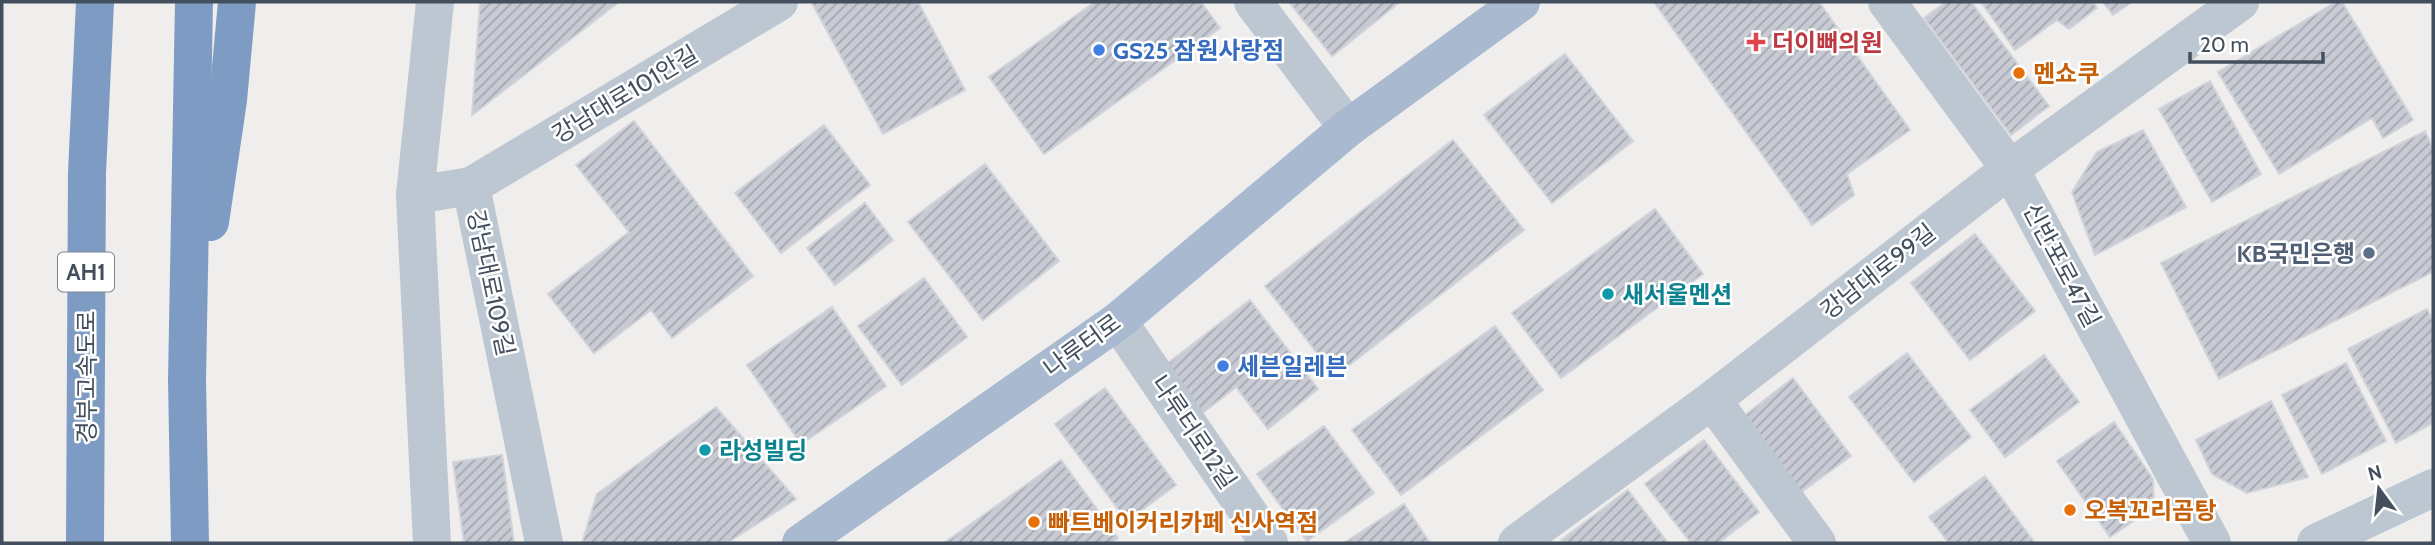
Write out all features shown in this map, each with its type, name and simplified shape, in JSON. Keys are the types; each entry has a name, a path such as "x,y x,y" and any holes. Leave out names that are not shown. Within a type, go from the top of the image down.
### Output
{"highway":[{"name":"경부고속도로","path":"85,543 87,173 95,2"},
{"path":"190,543 187,380 194,2"},
{"path":"187,380 228,100 237,2"}],"main road":[{"name":"나루터로","path":"801,543 1118,321 1348,128 1521,2"}],"street":[{"path":"432,543 415,195 435,2"},
{"name":"강남대로101안길","path":"471,186 779,2"},
{"path":"1253,2 1348,128"},
{"name":"신반포로47길","path":"1888,2 2010,169 2212,543"},
{"name":"강남대로99길","path":"1533,539 2010,169 2240,2"},
{"name":"강남대로109길","path":"415,195 471,186 544,543"},
{"name":"나루터로12길","path":"1118,321 1269,543"},
{"path":"1712,400 1817,543"},
{"path":"2316,543 2433,488"}],"building":[{"path":"480,2 619,2 472,115"},
{"path":"918,2 965,90 883,134 812,3"},
{"path":"1095,2 1201,2 1220,28 1044,154 989,77"},
{"path":"1289,2 1400,2 1332,56"},
{"path":"1654,2 1819,2 1910,130 1847,174 1854,195 1812,225"},
{"path":"1946,2 1971,2 2049,106 2011,135 1924,18"},
{"path":"1981,2 2093,2 2097,8 2069,29 2057,20 2015,50"},
{"path":"2103,2 2132,2 2113,15"},
{"path":"2336,2 2342,2 2413,120 2383,138 2372,118 2279,174 2218,72"},
{"path":"1565,54 1633,141 1552,203 1484,115"},
{"path":"2210,81 2261,174 2212,202 2159,109"},
{"path":"634,121 753,276 672,338 651,310 594,353 548,294 629,232 576,165"},
{"path":"824,125 870,185 781,253 735,193"},
{"path":"2143,130 2186,207 2095,255 2072,192 2097,152"},
{"path":"2425,131 2433,149 2433,272 2219,379 2161,263"},
{"path":"1453,140 1524,230 1335,376 1265,286"},
{"path":"985,164 1059,261 983,320 908,222"},
{"path":"865,203 893,240 835,285 807,248"},
{"name":"새서울멘션","path":"1655,209 1703,274 1561,378 1512,313"},
{"path":"1975,234 2035,311 1970,360 1911,283"},
{"path":"924,278 967,337 902,385 858,326"},
{"path":"1250,300 1318,389 1268,429 1236,387 1200,415 1163,367"},
{"path":"832,307 886,386 801,444 747,365"},
{"path":"2427,309 2433,321 2433,423 2396,443 2348,349"},
{"path":"1495,326 1543,390 1401,495 1352,430"},
{"path":"1907,353 1971,437 1914,482 1849,397"},
{"path":"2044,355 2079,402 2005,457 1970,410"},
{"path":"2346,363 2386,441 2322,474 2282,395"},
{"path":"1793,378 1851,456 1797,495 1740,419"},
{"path":"1105,388 1176,485 1127,521 1055,424"},
{"path":"2271,401 2308,477 2247,493 2212,474 2196,440"},
{"name":"라성빌딩","path":"716,407 796,499 727,543 582,543 597,494"},
{"path":"2114,422 2153,479 2154,507 2110,537 2057,461"},
{"path":"1324,426 1374,493 1307,541 1257,474"},
{"path":"1704,440 1759,512 1718,543 1691,543 1645,484"},
{"path":"502,455 514,543 464,543 453,462"},
{"path":"1061,460 1118,538 1111,543 944,543"},
{"path":"1985,476 2035,543 1949,543 1929,517"},
{"path":"1628,490 1668,543 1564,543 1561,540"},
{"path":"1404,504 1430,543 1344,543"}],"place":[{"name":"더이뻐의원","path":"1756,42"},
{"name":"GS25 잠원사랑점","path":"1099,50"},
{"name":"멘쇼쿠","path":"2019,73"},
{"name":"KB국민은행","path":"2369,253"},
{"name":"새서울멘션","path":"1608,294"},
{"name":"세븐일레븐","path":"1223,366"},
{"name":"라성빌딩","path":"705,450"},
{"name":"오복꼬리곰탕","path":"2070,510"},
{"name":"빠트베이커리카페 신사역점","path":"1034,522"}]}
